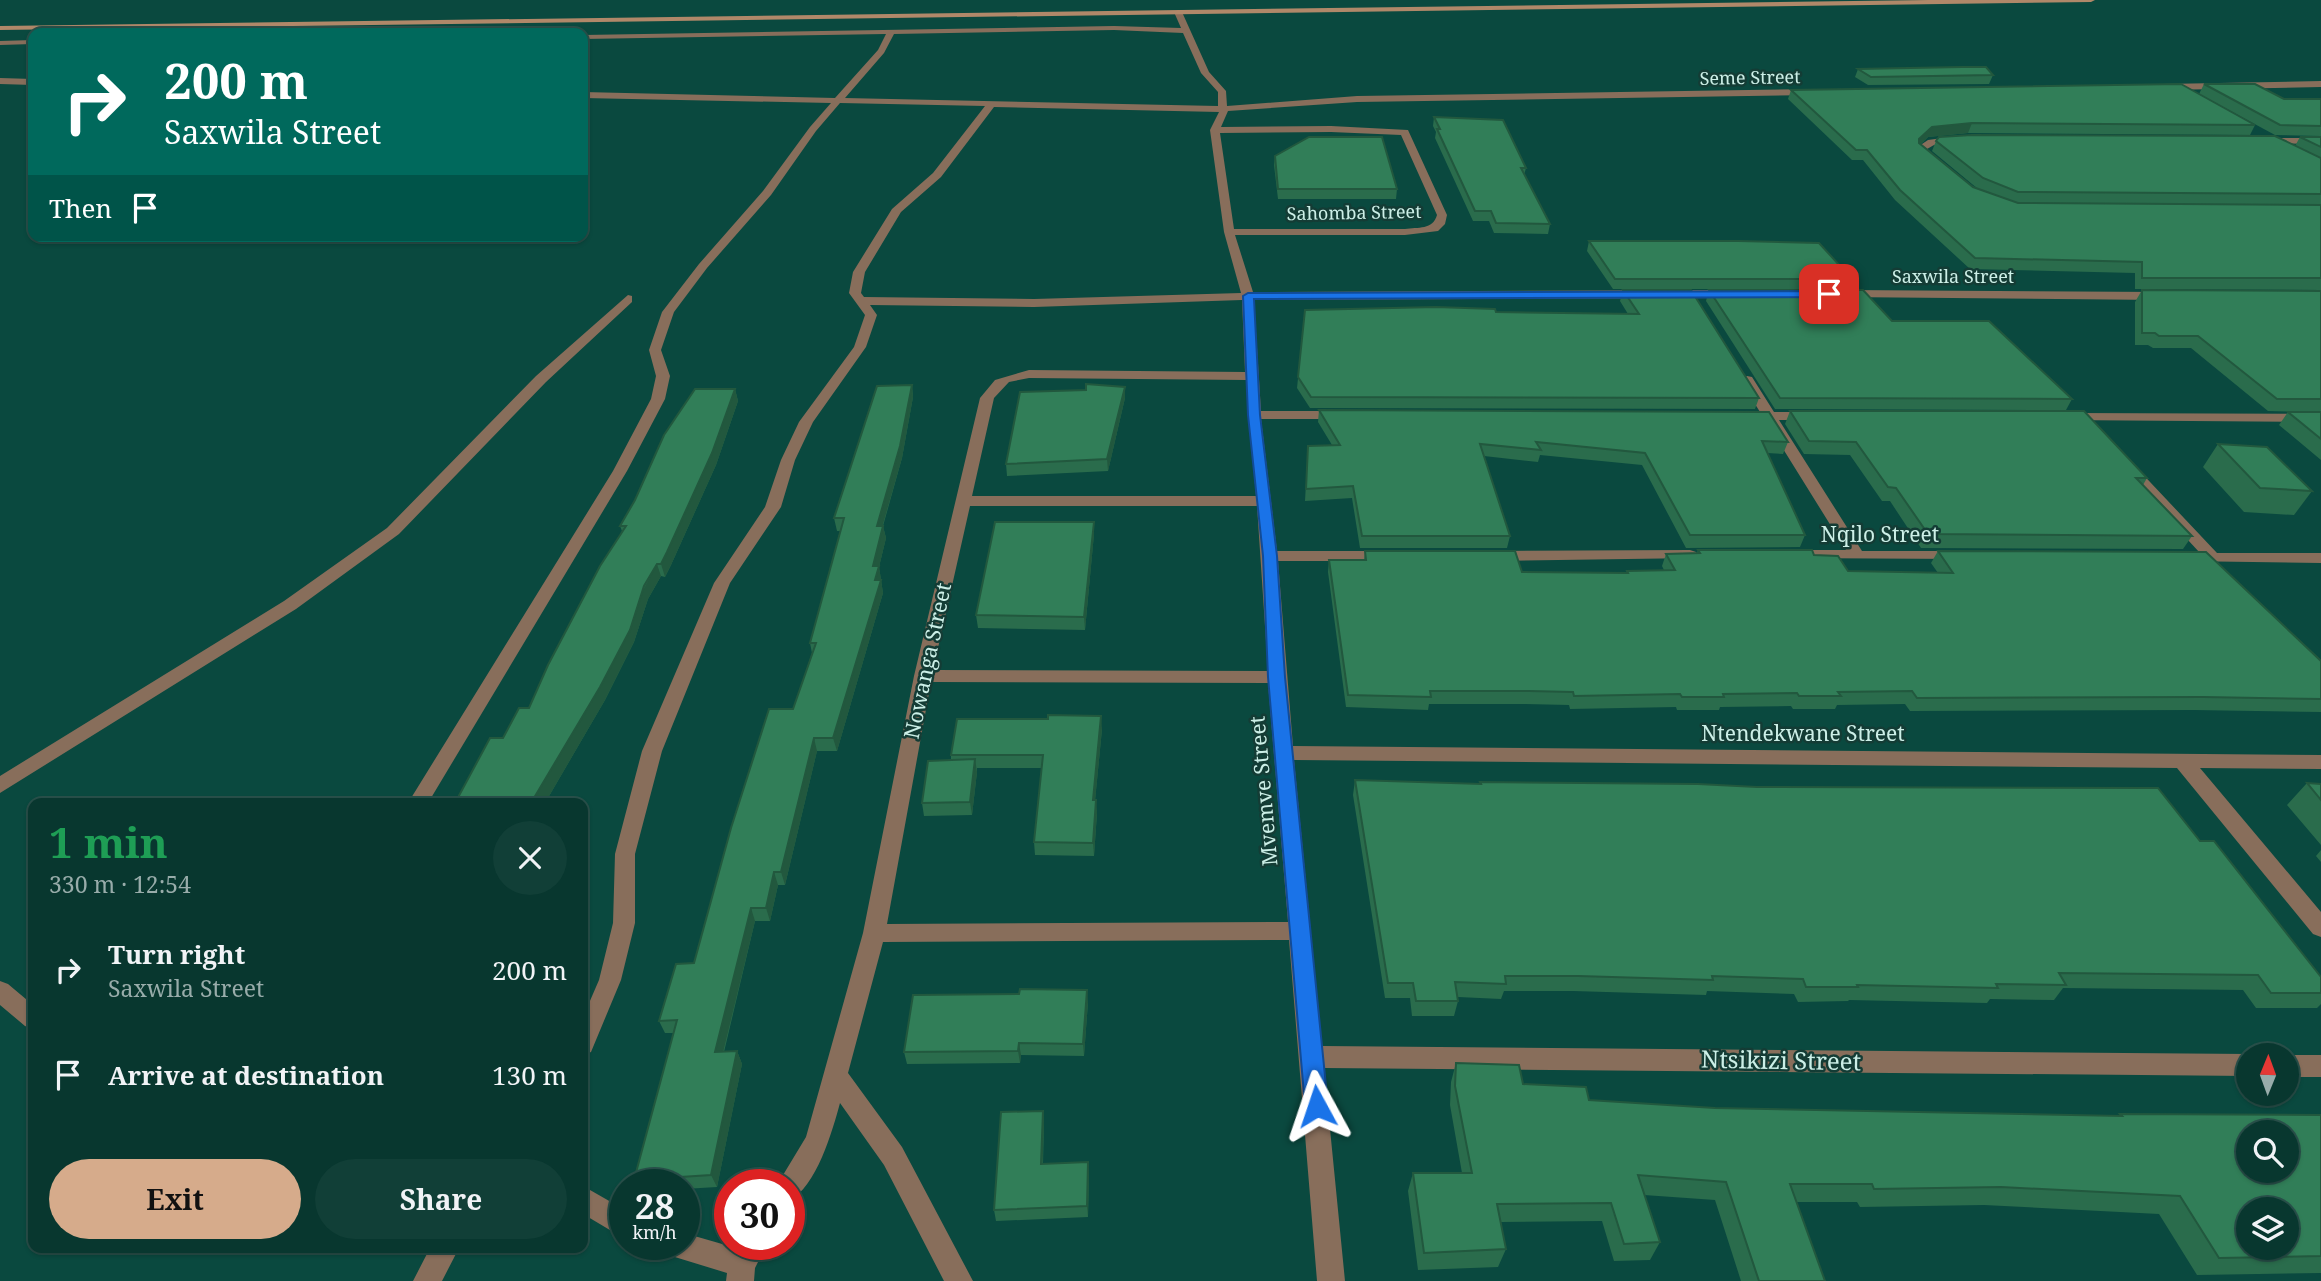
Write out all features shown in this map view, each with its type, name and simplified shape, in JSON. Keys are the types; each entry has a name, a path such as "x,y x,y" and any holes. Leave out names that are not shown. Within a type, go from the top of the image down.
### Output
{"main road":[{"path":"0,28 2091,0"}],"street":[{"path":"1178,12 1205,73 1222,91 1224,113 1215,130 1228,232 1248,296"},
{"path":"588,37 1101,29 1186,31"},
{"path":"421,798 620,471 658,399 663,376 655,351 668,312 703,266 767,193 836,101 881,51 891,33"},
{"path":"0,43 28,42"},
{"path":"0,81 28,82"},
{"path":"2149,87 2321,84"},
{"path":"2175,87 2199,100"},
{"name":"Seme Street","path":"588,95 1223,109 1303,100 1825,92"},
{"path":"588,1032 610,980 624,923 625,854 653,751 722,583 773,507 788,460 806,422 860,347 871,315 855,293 859,272 887,230 896,211 937,174 990,104"},
{"name":"Sahomba Street","path":"1215,130 1331,129 1405,132 1442,215 1440,224 1434,229 1405,232 1228,232"},
{"path":"2259,134 2291,152"},
{"path":"1939,165 1922,151 1922,148 1943,139 1968,139"},
{"path":"2244,141 2321,141"},
{"path":"860,301 1034,303 1248,296 1697,299 1749,294"},
{"name":"Saxwila Street","path":"1833,294 2168,296"},
{"name":"Mvemve Street","path":"1248,296 1254,415 1270,556 1277,677 1331,1281"},
{"path":"0,786 290,606 393,531 541,379 628,299"},
{"path":"1741,371 1857,555"},
{"name":"Nowanga Street","path":"800,1169 817,1142 874,933 923,676 988,398 1000,380 1029,374 1253,376"},
{"path":"1254,415 1352,415"},
{"path":"1727,416 1823,416"},
{"path":"2054,417 2321,418"},
{"path":"2081,417 2100,437"},
{"path":"2119,457 2213,558"},
{"path":"964,501 1264,501"},
{"path":"1476,556 1709,555"},
{"name":"Nqilo Street","path":"1776,555 1966,556"},
{"path":"1270,556 1407,556"},
{"path":"2172,557 2321,558"},
{"path":"923,676 1277,677"},
{"name":"Ntendekwane Street","path":"1284,752 2321,762"},
{"path":"2181,759 2321,928"},
{"path":"874,933 1299,931"},
{"path":"0,991 28,1015"},
{"name":"Ntsikizi Street","path":"1312,1056 2236,1065"},
{"path":"2300,1066 2321,1066"},
{"path":"835,1075 893,1156 959,1281"},
{"path":"588,1202 609,1216"},
{"path":"700,1251 746,1263"},
{"path":"427,1281 441,1253"}],"building":[{"path":"1986,67 1993,75 1871,77 1858,69"},
{"path":"2181,84 2255,125 1972,123 1932,127 1919,139 1919,143 1973,187 2018,203 2321,205 2321,278 2142,278 2142,262 1975,258 1900,190 1867,150 1856,150 1791,90"},
{"path":"2204,84 2255,84 2284,99 2321,99 2321,126 2280,125"},
{"path":"1434,117 1503,120 1526,168 1521,168 1550,224 1496,223 1491,211 1475,211"},
{"path":"2275,136 2321,158 2321,194 2018,192 1983,178 1936,141 1939,137"},
{"path":"1309,137 1382,137 1397,189 1278,189 1275,156"},
{"path":"2300,137 2321,137 2321,147"},
{"path":"1589,241 1819,243 1852,279 1615,279"},
{"path":"1623,290 1691,290 1759,398 1311,397 1298,377 1305,310 1436,307 1495,309 1496,312 1639,314"},
{"path":"1709,290 1863,290 1892,321 1989,321 2072,399 1780,398"},
{"path":"2142,290 2321,291 2321,399 2277,399 2198,336 2142,333"},
{"path":"1086,384 1125,387 1107,459 1006,464 1020,392 1086,390"},
{"path":"912,385 900,446 877,526 883,526 873,566 879,566 875,580 881,580 833,738 814,738 781,872 774,872 766,908 751,908 715,1052 737,1051 711,1175 700,1176 700,1169 637,1169 677,1020 659,1021 676,964 694,963 731,828 769,709 793,709 816,643 810,643 844,518 834,518 877,386"},
{"path":"695,389 735,389 712,453 661,564 657,564 644,586 630,630 600,687 534,798 458,798 490,738 503,738 519,708 529,708 548,665 600,566 626,526 620,526 635,500 664,435"},
{"path":"1319,410 1769,412 1788,442 1762,441 1805,535 1690,535 1645,453 1536,442 1541,450 1480,444 1510,536 1362,536 1353,486 1306,489 1308,446 1340,445"},
{"path":"1790,411 2084,411 2147,478 2136,478 2192,536 1928,534 1896,488 1888,487 1856,442 1809,441"},
{"path":"2288,412 2321,412 2321,439"},
{"path":"2218,444 2267,447 2312,491 2260,488"},
{"path":"995,522 1094,522 1084,617 976,615"},
{"path":"1698,550 1812,550 1814,555 1838,556 1848,571 1953,573 1938,551 2206,552 2321,661 2321,699 1917,698 1912,691 1838,692 1841,696 1799,696 1797,693 1723,694 1724,697 1682,697 1680,694 1574,696 1573,692 1529,691 1430,691 1431,697 1348,695 1329,560 1366,560 1365,551 1515,551 1522,572 1628,573 1627,571 1675,570 1666,554 1700,553"},
{"path":"1048,715 1101,716 1093,800 1096,800 1093,843 1034,842 1043,755 951,755 957,719 1048,719"},
{"path":"975,759 970,802 922,803 928,761"},
{"path":"1355,780 1757,787 2158,788 2200,841 2214,841 2321,977 2321,993 2271,993 2258,975 2059,973 2066,985 1996,984 1998,988 1857,985 1858,987 1806,987 1803,979 1712,976 1713,980 1505,976 1506,984 1455,982 1458,1001 1416,1001 1413,983 1388,983"},
{"path":"2307,783 2321,784 2321,800"},
{"path":"1020,989 1087,990 1083,1044 1019,1043 1018,1051 904,1052 913,995 1019,994"},
{"path":"1456,1063 1519,1065 1523,1084 1586,1087 1589,1100 1715,1108 2122,1116 2120,1114 2321,1115 2321,1256 2299,1256 2299,1197 2236,1197 2236,1258 2219,1258 2180,1196 2001,1187 1874,1189 1872,1184 1790,1184 1825,1281 1759,1281 1726,1182 1638,1175 1660,1242 1624,1244 1611,1203 1497,1204 1506,1249 1424,1253 1413,1173 1472,1173 1455,1086"},
{"path":"1043,1111 1041,1164 1088,1162 1087,1206 994,1210 1001,1112"}],"route":[{"path":"1317,1106 1277,677 1270,556 1254,415 1248,296 1829,294"}]}
